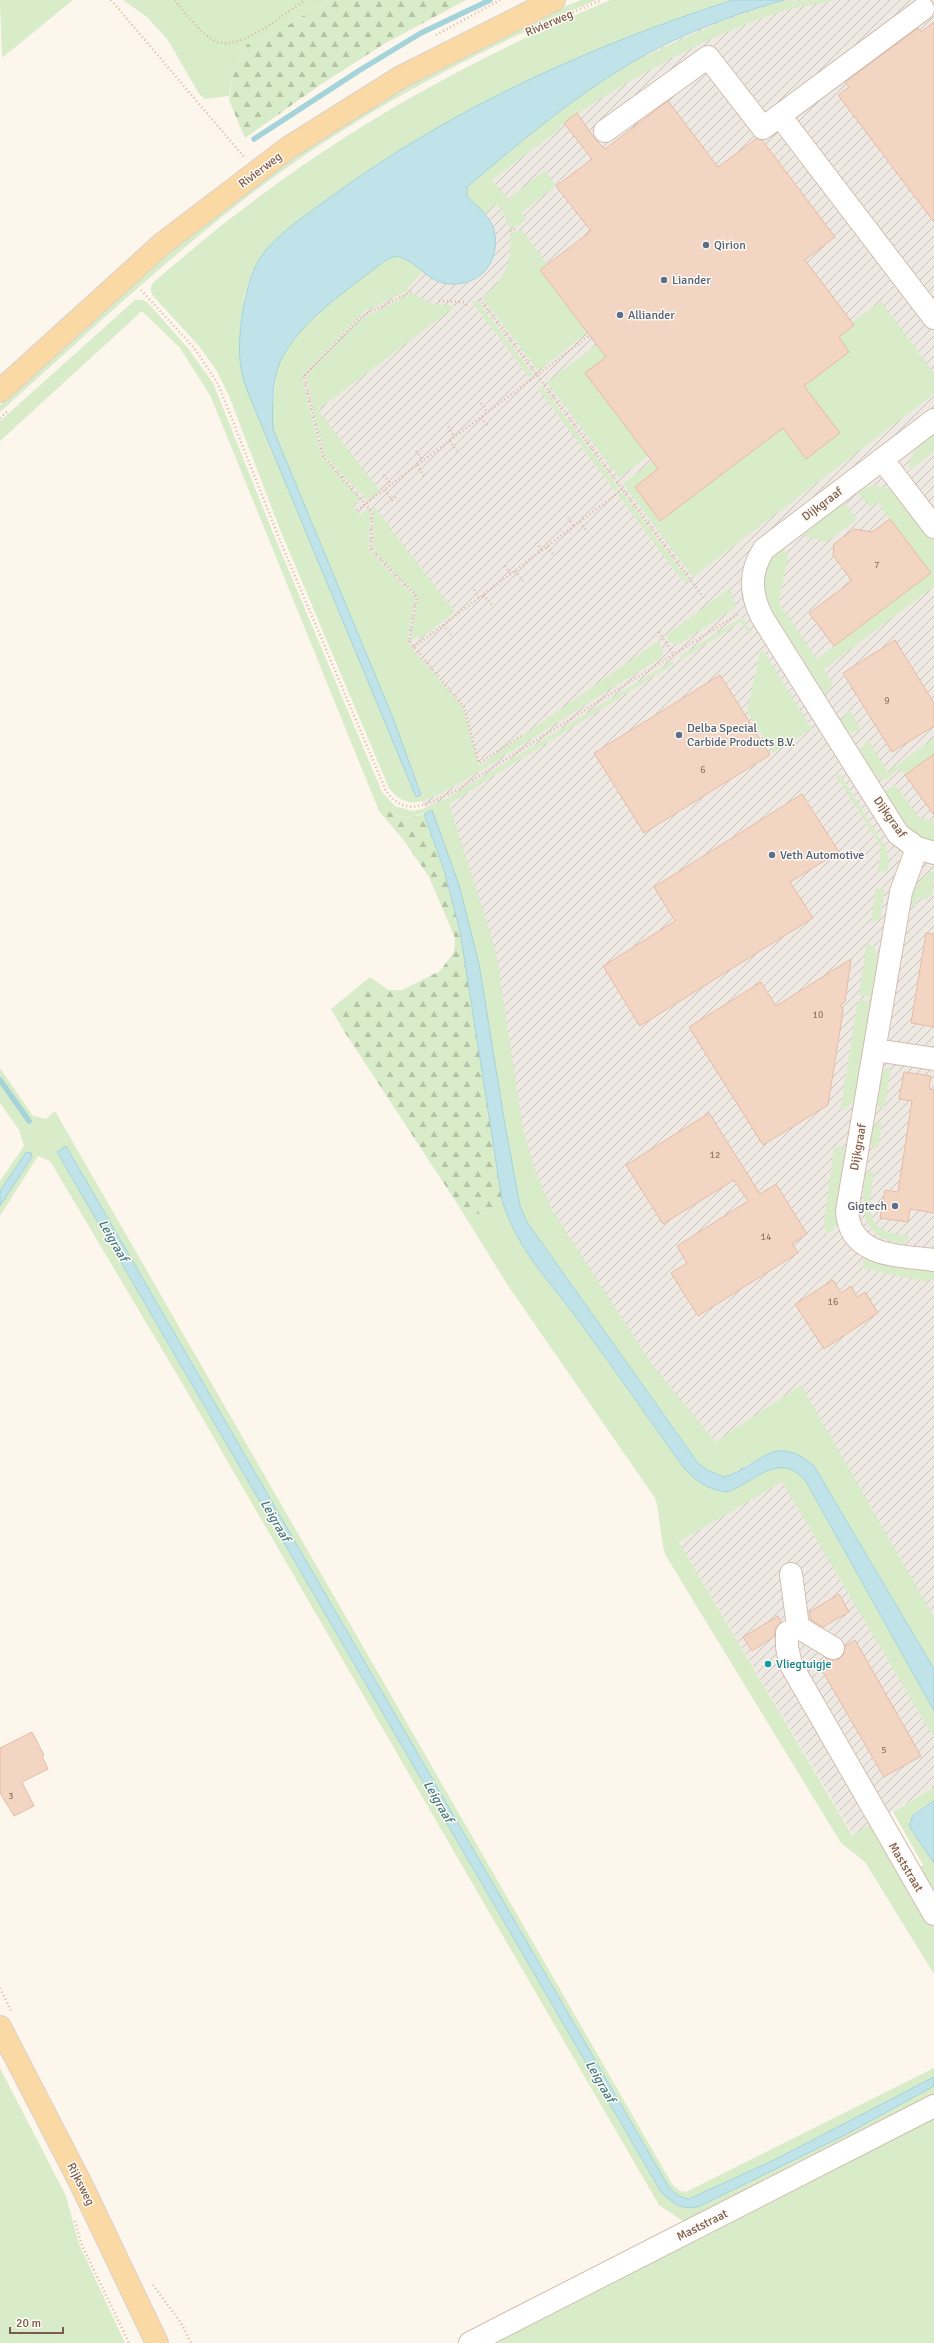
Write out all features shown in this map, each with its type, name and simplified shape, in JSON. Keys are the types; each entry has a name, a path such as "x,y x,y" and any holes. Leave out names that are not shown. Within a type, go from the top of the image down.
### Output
{"main road":[{"name":"Rivierweg","path":"0,391 162,244 288,148 401,76 559,8"},
{"name":"Rijksweg","path":"0,2027 82,2184 157,2343"}],"street":[{"path":"606,132 708,57 763,128 923,9"},
{"path":"780,116 934,318"},
{"name":"Dijkgraaf","path":"934,420 764,549 754,566 752,592 755,603 898,834 926,850 901,892 848,1211 848,1221 857,1237 865,1246 875,1251 934,1260"},
{"path":"882,459 934,527"},
{"path":"875,1050 934,1059"},
{"path":"791,1574 798,1627 834,1648"},
{"name":"Maststraat","path":"798,1627 787,1633 787,1648 791,1665 878,1820 934,1914"},
{"name":"Maststraat","path":"470,2343 934,2106"}],"path":[{"path":"111,0 246,159"},
{"path":"175,0 208,37 221,44 245,39 305,0"},
{"name":"Rivierweg","path":"559,8 602,0"},
{"path":"510,231 515,229"},
{"path":"147,285 141,290 195,349 218,384 281,543 386,791 398,804 415,807 455,791 755,603"},
{"path":"411,292 360,317 304,376 323,456 372,512 371,549 417,597 408,641 464,707 479,763 521,736"},
{"path":"480,299 704,598"},
{"path":"439,301 449,303 464,302 468,307"},
{"path":"357,510 589,336"},
{"path":"481,403 487,413"},
{"path":"481,418 488,426"},
{"path":"448,428 455,437"},
{"path":"449,441 457,450"},
{"path":"416,451 423,461"},
{"path":"417,465 424,476"},
{"path":"384,475 391,485"},
{"path":"414,647 623,489"},
{"path":"385,490 392,500 396,498"},
{"path":"568,518 574,526"},
{"path":"580,522 587,532"},
{"path":"536,542 542,550"},
{"path":"547,547 555,556"},
{"path":"505,566 511,574"},
{"path":"515,571 523,581"},
{"path":"474,590 479,598"},
{"path":"483,595 492,605"},
{"path":"443,625 451,636"},
{"path":"659,632 674,655"}],"shaded area":[{"path":"761,0 934,0 934,1690 807,1469 728,1483 527,1241 469,945 428,812 418,794 261,337 432,157"},
{"path":"782,1481 934,1738 934,1787 853,1835 679,1542"}],"green space":[{"path":"0,0 73,0 2,58"},
{"path":"123,0 328,0 285,27 247,44 234,71 229,96 205,99 199,94 168,40 147,17"},
{"path":"328,0 466,0 384,44 320,85 245,138 229,100 234,71 247,44 285,27"},
{"path":"581,0 597,0 507,40 420,85 377,109 295,162 255,191 189,244 0,412 0,405 142,277 190,236 279,168 376,103 427,74 479,46"},
{"path":"610,0 733,0 575,59 474,109 427,135 314,209 291,227 260,258 251,275 244,297 243,318 272,410 279,365 286,350 309,321 339,295 383,262 395,256 401,257 423,271 407,288 409,290 365,311 359,316 302,376 321,455 361,500 353,506 360,515 368,509 370,512 369,550 415,598 407,642 463,708 479,766 658,641 664,653 659,659 455,786 425,800 409,802 398,797 389,788 281,532 229,396 217,371 199,346 154,297 151,287 152,284 160,277 231,218 296,170 382,114 471,65 517,42"},
{"path":"837,0 779,12 715,37 661,64 609,94 558,127 560,129 492,180 508,199 545,170 556,186 521,213 526,219 518,226 510,228 501,210 496,204 485,214 467,196 467,187 526,137 589,90 630,63 720,22 781,1"},
{"path":"522,230 547,264 540,270 587,333 538,371 482,297 490,291 502,277 506,269 509,261 511,243 510,233"},
{"path":"412,293 433,304 456,306 318,410 380,491 367,500 324,455 306,376 361,319"},
{"path":"135,300 143,300 148,303 187,347 213,383 273,533 382,792 395,806 413,811 422,809 448,798 672,661 674,664 449,804 496,952 523,1128 536,1173 553,1212 652,1364 715,1442 801,1385 934,1617 934,1669 814,1466 774,1451 724,1477 707,1470 698,1463 527,1222 520,1206 505,1125 479,964 459,885 432,810 408,817 396,815 384,808 379,811 211,397 180,348 142,311 0,441 0,421"},
{"path":"477,300 533,374 529,377 472,302"},
{"path":"881,301 934,373 934,394 693,577 623,484 669,448 675,456 635,487 660,521 770,411 806,459 840,433 804,386 849,352 839,337 854,326 852,322"},
{"path":"596,345 606,357 585,373 644,451 665,443 619,478 547,382"},
{"path":"542,386 619,488 615,491 538,389"},
{"path":"934,434 934,452 909,471 909,464 913,454"},
{"path":"873,485 896,490 934,539 934,587 824,669 834,686 824,693 765,600 764,577 768,564 783,547 788,557 779,603 817,659 930,573 877,502 870,507 857,492"},
{"path":"622,492 689,581 686,583 680,578 618,495"},
{"path":"843,502 857,519 827,542 807,537 803,533"},
{"path":"373,505 455,612 420,639 417,636 410,641 418,597 373,549"},
{"path":"730,588 736,607 679,644 670,642 666,635"},
{"path":"742,617 752,633 750,634 741,622 681,660 679,657"},
{"path":"763,650 812,729 773,753 747,711 760,652"},
{"path":"849,710 861,730 849,733 841,720"},
{"path":"934,738 934,754 905,775 900,768 885,780 877,778 860,750 868,740 888,772"},
{"path":"840,774 886,848 889,862 887,872 878,870 881,847 836,776"},
{"path":"895,784 919,818 934,821 934,841 917,834 910,829 899,815 884,792"},
{"path":"384,808 389,812 403,817 413,817 424,814 444,870 460,931 502,1200 493,1213 476,1214 458,1205 344,1031 342,1013 349,1001 367,991 402,990 440,971 454,952 455,938 429,877 405,842 379,811"},
{"path":"931,871 934,872 932,895 926,899 918,897 916,907 909,906 914,887"},
{"path":"876,888 885,890 880,920 871,923"},
{"path":"867,943 873,947 877,953 878,959 873,997 859,995"},
{"path":"370,977 390,991 367,991 342,1013 344,1031 331,1009"},
{"path":"858,999 872,1002 855,1101 840,1112"},
{"path":"0,1068 33,1116 46,1119 55,1111 672,2184 680,2191 686,2192 934,2068 934,2099 684,2222 659,2205 185,1388 50,1161 38,1156 0,1216 0,1181 24,1146 19,1130 0,1103"},
{"path":"891,1068 884,1110 877,1104 877,1091 883,1072 885,1069"},
{"path":"882,1123 878,1148 870,1146 872,1128 876,1124"},
{"path":"839,1146 848,1151 838,1224 831,1232 826,1234 824,1221 834,1148"},
{"path":"866,1171 874,1173 870,1206 874,1222 880,1228 888,1232 910,1236 904,1244 878,1235 871,1228 866,1219 863,1197"},
{"path":"502,1200 508,1217 524,1248 590,1336 684,1468 693,1477 708,1487 727,1492 766,1471 776,1468 785,1468 795,1471 805,1480 934,1711 934,1738 782,1482 679,1542 852,1835 875,1822 934,1923 934,1974 865,1862 841,1843 666,1556 662,1542 655,1498 509,1287 458,1205 476,1214 492,1213"},
{"path":"864,1257 934,1269 934,1280 928,1279 927,1282 862,1268"},
{"path":"934,1787 934,1801 913,1814 934,1856 934,1904 914,1870 923,1865 893,1812"},
{"path":"0,2068 66,2196 79,2244 125,2343 0,2343"},
{"path":"934,2115 934,2343 484,2343"}],"water":[{"path":"733,0 784,0 744,12 704,27 666,44 629,64 566,107 467,187 467,196 488,218 494,229 495,250 492,260 484,272 473,280 460,284 446,284 433,279 405,259 398,257 391,258 383,262 340,295 312,319 289,347 277,369 274,386 273,429 393,718 421,795 416,797 243,378 240,356 241,327 246,296 254,269 267,249 293,224 378,164 474,107 525,82 628,37"},
{"path":"432,810 459,885 479,964 505,1125 520,1206 527,1222 698,1463 707,1470 724,1477 737,1472 768,1454 777,1451 788,1451 800,1456 814,1466 934,1669 934,1711 805,1480 795,1472 785,1468 775,1468 766,1471 737,1488 727,1492 708,1487 693,1477 684,1468 590,1336 524,1248 508,1217 502,1200 460,931 444,870 424,814"},
{"name":"Leigraaf","path":"66,1146 671,2189 676,2194 689,2199 776,2159 934,2077 934,2086 847,2134 700,2206 688,2208 683,2207 674,2203 661,2192 57,1152"},
{"path":"26,1152 31,1153 32,1157 0,1206 0,1191"},
{"path":"934,1801 934,1863 909,1826 913,1815"}],"building":[{"path":"934,22 934,222 838,95 849,87 845,82 918,28 921,32"},
{"path":"668,101 718,167 757,138 762,140 835,237 805,260 854,325 839,337 849,352 804,386 840,433 806,459 783,428 660,521 635,487 658,469 585,373 606,357 540,270 591,231 556,186 592,159 564,123 577,113 595,139 605,149"},
{"path":"890,519 931,573 834,646 809,613 852,581 833,555 834,544 854,529 872,532"},
{"path":"895,640 934,703 934,726 892,752 843,673"},
{"path":"720,675 770,755 644,833 594,753"},
{"path":"934,754 934,815 905,775"},
{"path":"802,794 839,852 790,882 813,918 640,1026 603,966 675,921 654,887"},
{"path":"926,933 934,934 934,1027 911,1023"},
{"path":"851,959 845,1002 841,1004 843,1011 828,1105 763,1145 689,1027 761,982 776,1006"},
{"path":"904,1072 931,1076 929,1089 934,1090 934,1213 910,1209 908,1222 880,1218 885,1190 898,1192 912,1101 899,1099"},
{"path":"709,1113 760,1194 776,1184 807,1234 792,1244 798,1253 698,1316 671,1273 687,1263 677,1246 748,1201 734,1180 663,1224 626,1165"},
{"path":"833,1280 841,1293 851,1286 857,1297 865,1292 878,1313 824,1349 795,1304"},
{"path":"839,1594 849,1612 823,1627 811,1620 809,1612"},
{"path":"778,1616 781,1622 776,1627 774,1637 752,1651 743,1637"},
{"path":"855,1640 921,1756 884,1777 817,1662 825,1658 832,1660 839,1659 844,1654 845,1646"},
{"path":"32,1732 44,1755 42,1756 48,1769 22,1782 34,1806 14,1816 0,1793 0,1748"}],"waterway":[{"path":"254,139 360,70 421,33 490,0"},
{"path":"0,1080 29,1121"}],"place":[{"name":"Qirion","path":"706,245"},
{"name":"Liander","path":"664,280"},
{"name":"Alliander","path":"620,315"},
{"name":"Delba Special Carbide Products B.V.","path":"679,735"},
{"name":"Veth Automotive","path":"772,855"},
{"name":"Gigtech","path":"895,1206"},
{"name":"Vliegtuigje","path":"768,1664"}]}
